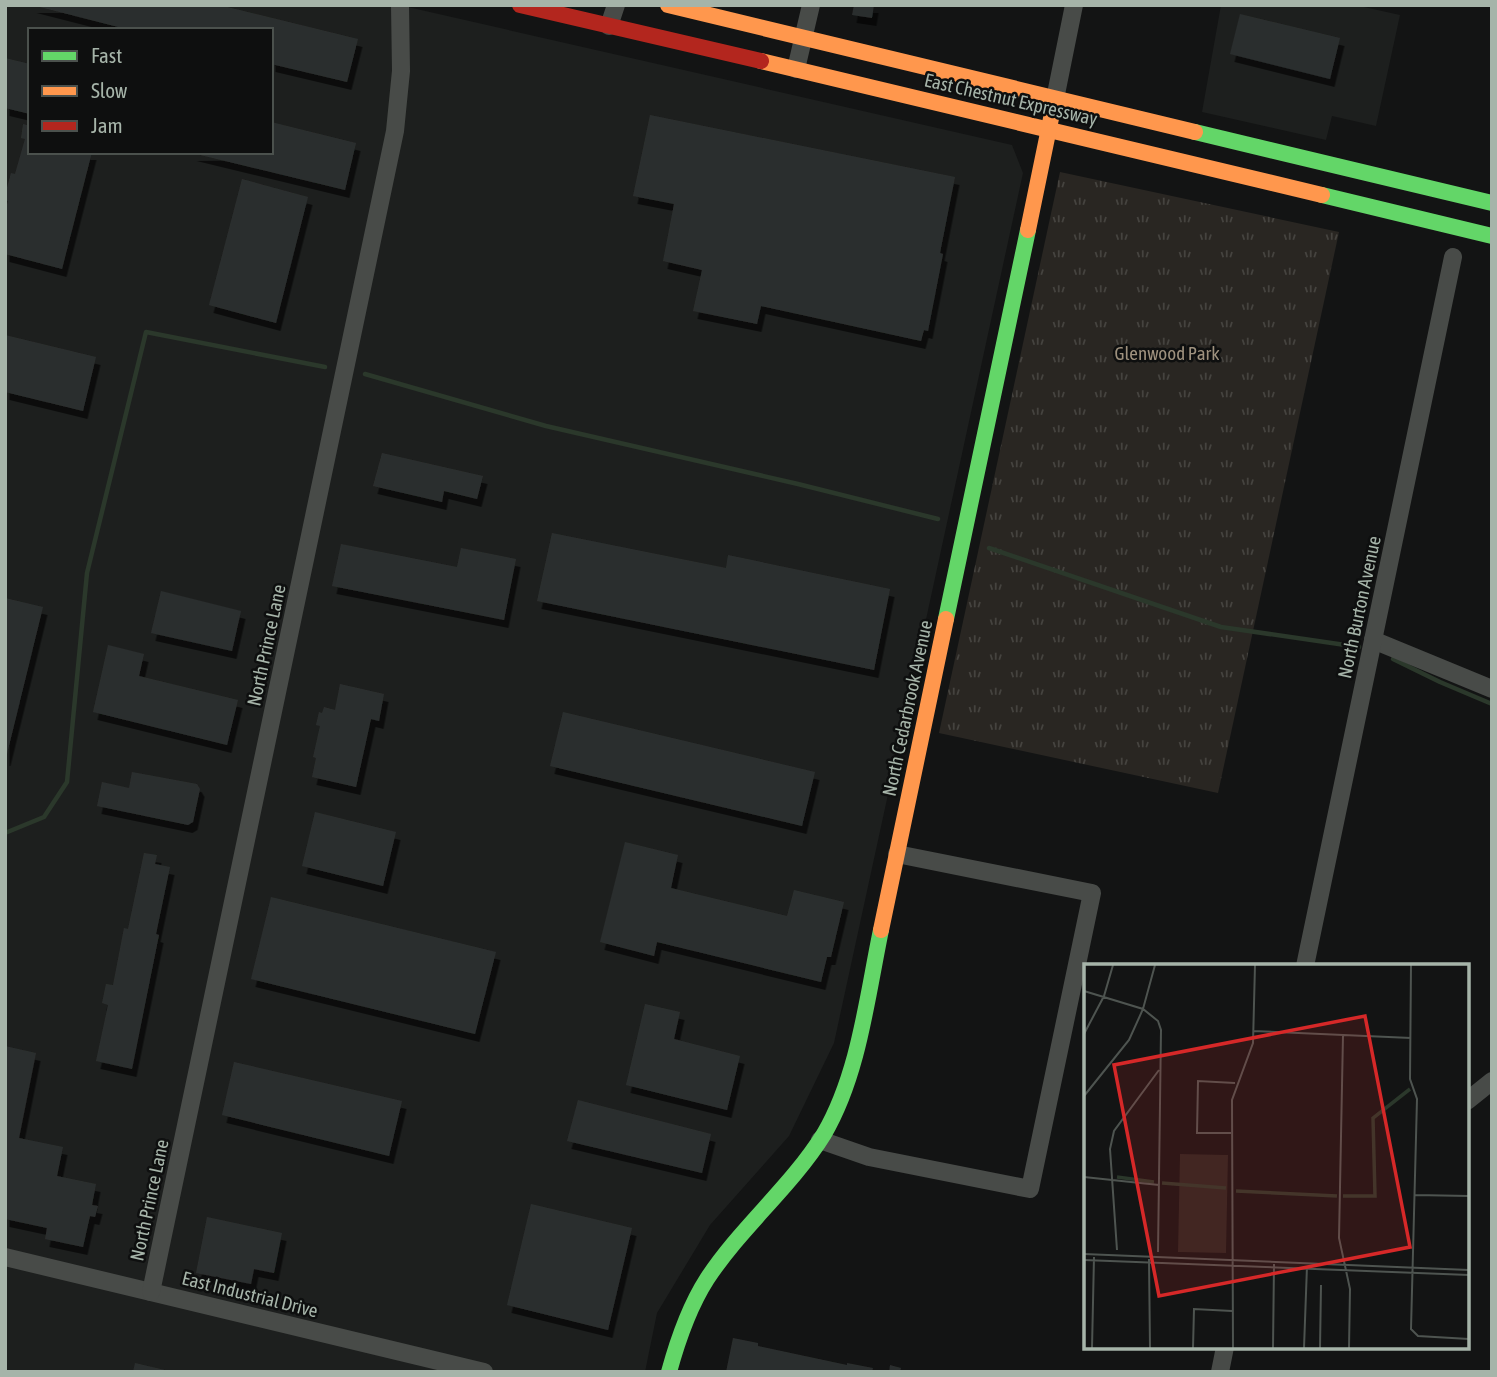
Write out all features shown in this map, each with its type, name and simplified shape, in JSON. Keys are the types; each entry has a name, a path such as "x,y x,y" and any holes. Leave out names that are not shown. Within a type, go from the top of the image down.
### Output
{"main road":[{"name":"East Chestnut Expressway","path":"520,5 1492,236"},
{"name":"East Chestnut Expressway","path":"668,5 1492,203"},
{"name":"North Cedarbrook Avenue","path":"669,1372 686,1320 715,1268 820,1140 836,1105 858,1042 1055,99"}],"street":[{"name":"North Prince Lane","path":"151,1292 395,131 401,71 400,5"},
{"path":"609,26 616,5"},
{"path":"796,69 811,5"},
{"name":"North Cedarbrook Avenue","path":"1055,99 1073,5"},
{"name":"North Burton Avenue","path":"1305,964 1453,257"},
{"path":"1373,640 1492,689"},
{"path":"820,1140 869,1157 1030,1189 1092,893 897,854"},
{"path":"1469,1099 1492,1081"},
{"name":"East Industrial Drive","path":"5,1257 484,1372"},
{"path":"1220,1372 1225,1349"}],"shaded area":[{"path":"5,5 399,5 1012,145 1023,173 834,1043 789,1136 710,1225 657,1313 645,1372 5,1372"},
{"path":"1221,5 1355,5 1400,15 1376,126 1332,116 1326,140 1202,112"}],"green space":[{"name":"Glenwood Park","path":"1060,172 1339,232 1218,793 939,733"}],"building":[{"path":"32,5 219,5 358,39 347,82 273,64 273,28 122,28"},
{"path":"854,5 874,5 872,18 852,15"},
{"path":"1240,14 1340,38 1330,79 1230,54"},
{"path":"5,58 28,64 28,114 5,108"},
{"path":"650,115 955,177 928,331 924,330 921,341 761,306 757,324 693,311 702,270 663,261 674,204 633,196"},
{"path":"273,122 356,143 345,190 196,154 273,154"},
{"path":"23,124 28,125 28,154 91,154 62,269 5,254 5,211 8,201 5,200 5,195 11,173 15,174 25,139 21,138"},
{"path":"242,179 308,197 276,323 209,305"},
{"path":"5,335 96,357 83,411 5,392"},
{"path":"382,453 483,476 477,499 444,491 442,502 373,486"},
{"path":"552,533 726,568 728,555 890,589 874,670 537,601"},
{"path":"341,544 457,567 461,548 516,559 504,620 332,586"},
{"path":"161,591 241,611 232,651 151,633"},
{"path":"5,598 43,607 6,758 5,758"},
{"path":"108,645 144,654 139,676 238,700 227,745 93,712"},
{"path":"340,684 384,694 379,721 371,719 356,787 312,777 316,758 313,757 320,726 316,725 319,712 322,713 324,707 335,710"},
{"path":"563,712 815,772 802,826 550,766"},
{"path":"132,772 197,784 200,789 193,822 188,825 97,806 102,782 129,788"},
{"path":"315,812 396,832 383,886 302,866"},
{"path":"625,842 678,855 671,888 787,916 794,890 844,902 831,957 827,957 821,982 657,942 654,956 600,942"},
{"path":"144,853 157,855 155,864 170,867 132,1069 96,1061 108,1005 102,1003 106,984 113,985 124,928 128,929"},
{"path":"271,897 496,952 475,1034 251,979"},
{"path":"645,1004 680,1012 674,1039 740,1056 727,1110 626,1085"},
{"path":"5,1046 36,1053 19,1138 63,1147 57,1176 96,1184 92,1205 98,1206 95,1217 90,1216 83,1247 45,1239 47,1228 5,1219"},
{"path":"234,1062 402,1101 389,1156 222,1115"},
{"path":"578,1100 711,1134 702,1173 567,1141"},
{"path":"531,1204 632,1228 608,1330 507,1305"},
{"path":"207,1217 282,1233 274,1273 254,1269 251,1284 196,1273"},
{"path":"733,1338 758,1343 758,1346 873,1368 872,1372 726,1372"},
{"path":"135,1363 169,1371 169,1372 133,1372"},
{"path":"890,1365 901,1368 900,1372 889,1372"}],"waterway":[{"path":"5,833 44,817 67,782 87,573 146,332 325,367"},
{"path":"365,374 546,426 938,519"},
{"path":"989,548 1221,627 1359,647"},
{"path":"1393,659 1492,704"}],"traffic: fast":[{"path":"1195,132 1492,203"},
{"path":"1322,195 1492,236"},
{"path":"946,619 1028,230"},
{"path":"669,1372 685,1324 707,1279 811,1153 836,1111 854,1061 881,930"}],"traffic: slow":[{"path":"668,5 1195,132"},
{"path":"761,61 1322,195"},
{"path":"1028,230 1055,99"},
{"path":"881,930 946,619"}],"traffic: jam":[{"path":"520,5 761,61"}]}
